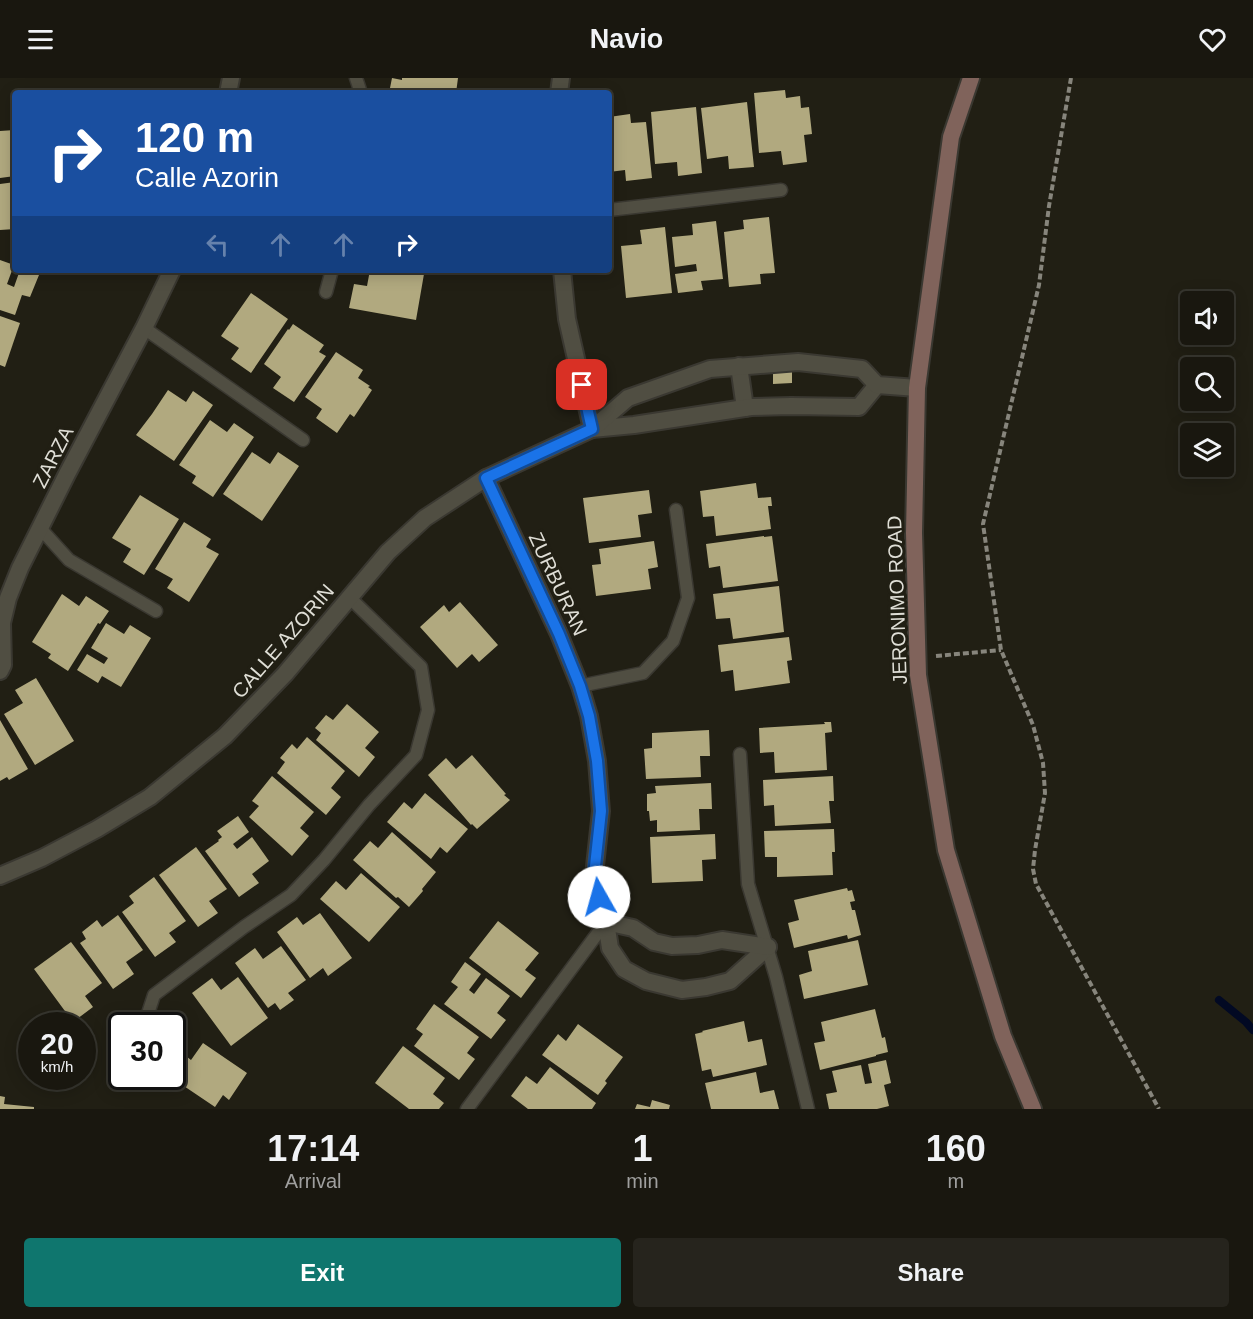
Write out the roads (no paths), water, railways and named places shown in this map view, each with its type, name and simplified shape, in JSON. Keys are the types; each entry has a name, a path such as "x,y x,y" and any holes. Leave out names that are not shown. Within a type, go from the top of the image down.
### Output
{"main road":[{"name":"JERONIMO ROAD","path":"971,78 951,137 917,388 914,532 918,675 946,850 1003,1036 1033,1109"}],"street":[{"name":"ZARZA","path":"0,671 3,665 2,623 8,598 20,568 171,273"},
{"path":"562,273 567,319 592,429"},
{"name":"CALLE AZORIN","path":"0,876 42,858 150,797 225,736 285,674 388,552 425,518 486,478 592,429 628,398 710,369 798,362 862,369 877,385 859,407 745,408 592,429"},
{"path":"739,366 745,408"},
{"path":"877,385 917,388"},
{"name":"ZURBURAN","path":"486,478 559,634 580,686 589,716 597,761 601,811 595,866 610,948 624,969 646,981 682,990 730,981 768,947"},
{"path":"606,922 633,928 654,942 672,946 698,945 722,940 768,947"}],"lane":[{"path":"612,210 781,190"},
{"path":"326,292 331,273"},
{"path":"144,328 303,440"},
{"path":"580,686 643,673 673,641 688,598 676,510"},
{"path":"40,528 69,560 156,612"},
{"path":"149,1012 154,995 244,927 291,895 416,755 428,710 421,667 349,597"},
{"path":"740,754 748,884 768,947 808,1109"},
{"path":"467,1109 606,922"}],"waterway":[{"path":"1219,1000 1253,1030"}]}
